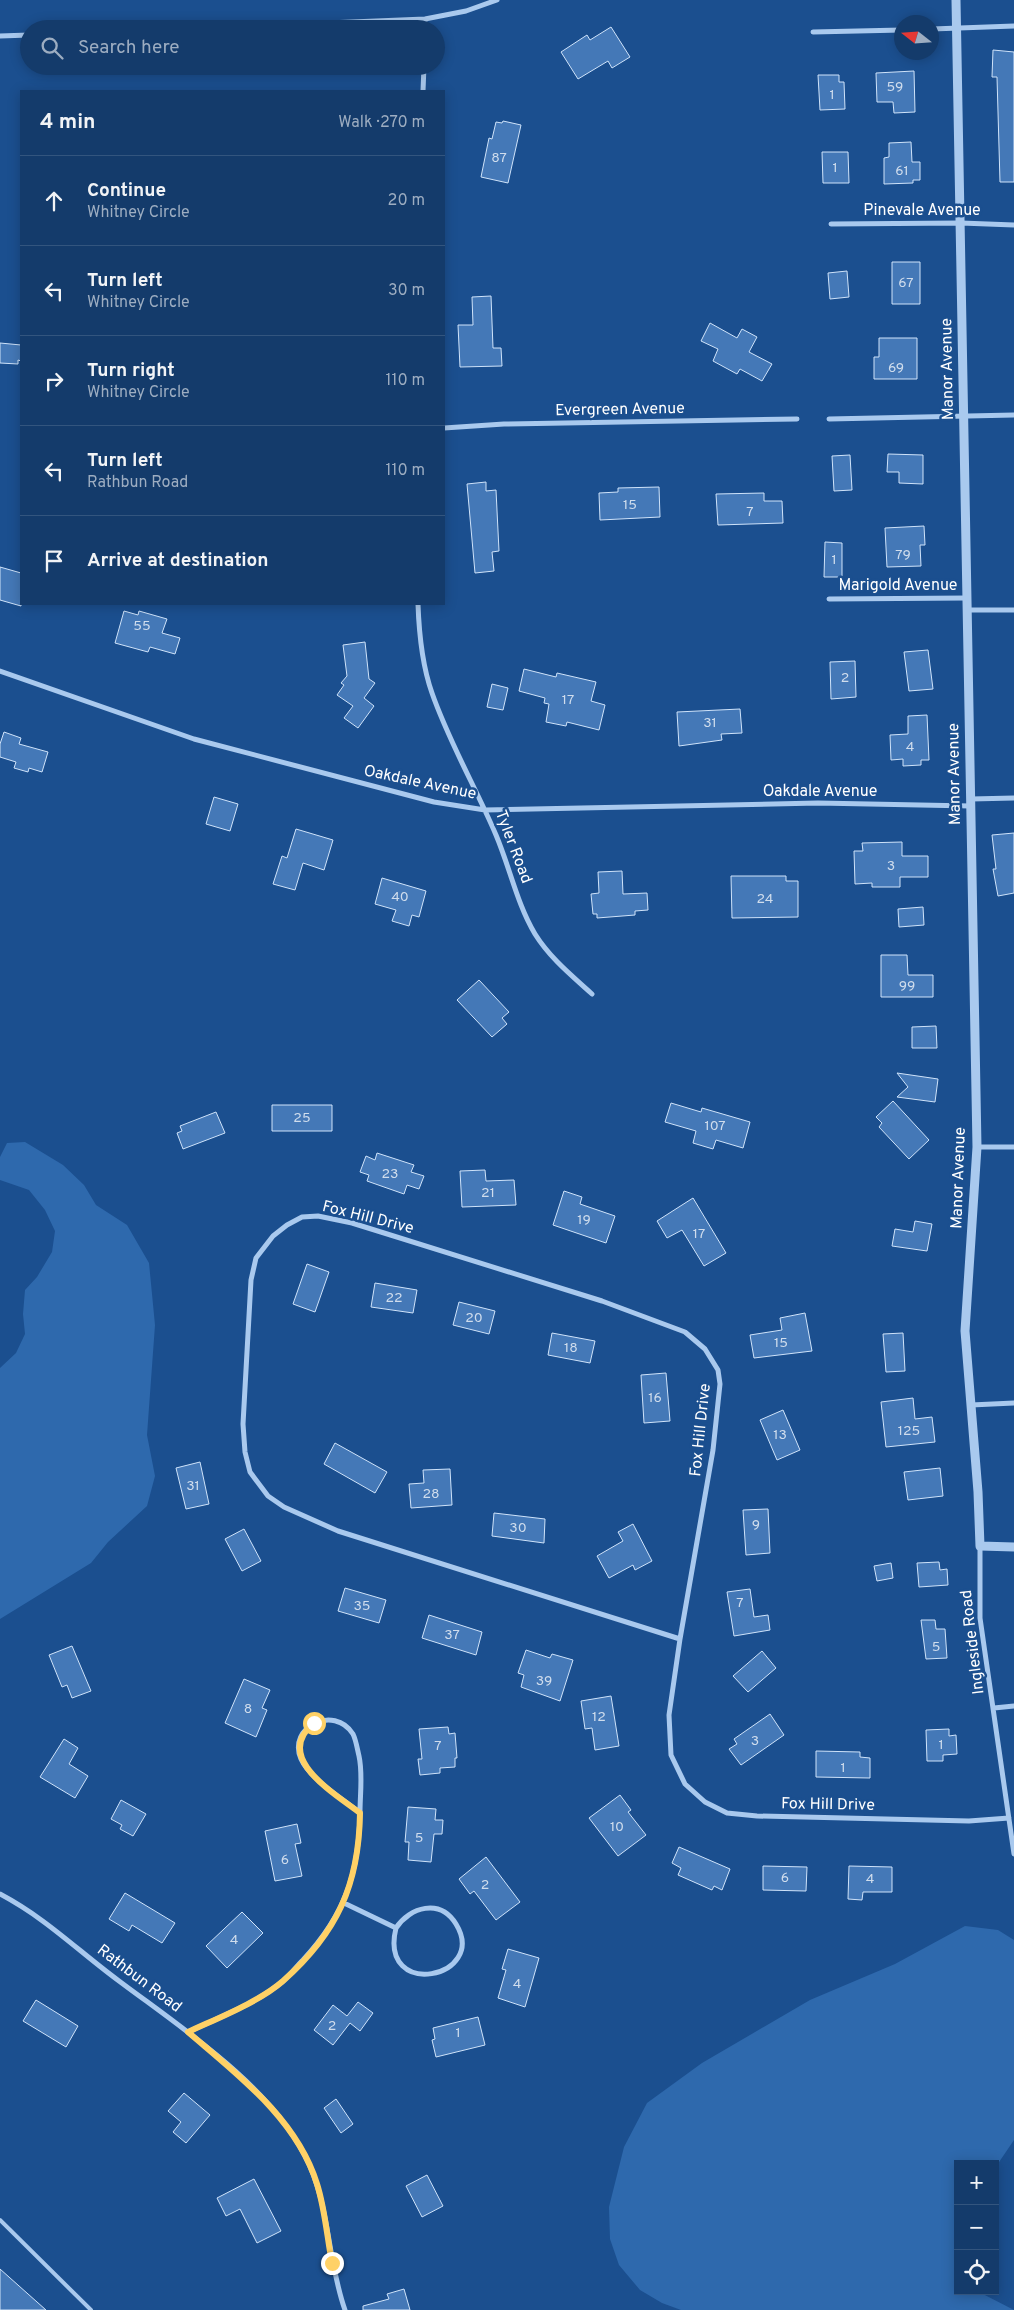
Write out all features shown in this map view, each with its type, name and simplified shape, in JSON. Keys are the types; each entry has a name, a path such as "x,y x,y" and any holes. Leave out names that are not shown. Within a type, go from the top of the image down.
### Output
{"street":[{"path":"400,20 425,19 466,11 497,0"},
{"name":"Manor Avenue","path":"956,0 977,1147 965,1331 978,1492 980,1546"},
{"path":"939,29 1014,26"},
{"path":"813,32 894,30"},
{"path":"0,36 20,35"},
{"path":"423,90 424,75"},
{"name":"Pinevale Avenue","path":"831,224 960,223 1014,225"},
{"path":"829,419 1014,415"},
{"name":"Evergreen Avenue","path":"445,428 504,424 797,419"},
{"name":"Marigold Avenue","path":"829,599 967,598"},
{"name":"Tyler Road","path":"418,605 419,630 432,692 486,810 505,856 516,892 535,933 552,958 592,994"},
{"name":"Marigold Avenue","path":"967,610 1014,610"},
{"name":"Oakdale Avenue","path":"0,671 194,739 434,802 486,810 818,803 971,803 1014,798"},
{"path":"977,1147 1014,1146"},
{"name":"Fox Hill Drive","path":"680,1638 338,1531 284,1507 268,1496 250,1472 245,1452 242,1424 251,1280 256,1258 273,1236 302,1217 318,1216 352,1223 602,1301 685,1332 705,1349 718,1370 720,1384 714,1450 680,1638 669,1715 671,1755 685,1784 705,1802 727,1812 757,1816 970,1821 1009,1818"},
{"path":"970,1405 1014,1403"},
{"path":"980,1546 1014,1547"},
{"name":"Ingleside Road","path":"980,1546 980,1618 1014,1854"},
{"path":"994,1708 1014,1706"},
{"path":"188,2032 240,2007 282,1982 318,1944 344,1903 354,1875 360,1839 360,1813 360,1762 353,1734 347,1726 338,1721 328,1719 314,1723 301,1737 299,1746 301,1758 306,1767 321,1782 360,1813"},
{"name":"Rathbun Road","path":"0,1894 27,1908 51,1925 118,1980 188,2032 270,2106 290,2131 306,2157 317,2184 332,2263 344,2310"},
{"path":"344,1903 396,1928"},
{"path":"430,1908 440,1910 449,1915 460,1933 459,1954 445,1970 436,1974 414,1973 398,1959 394,1944 396,1928 410,1912 430,1908"}],"lane":[{"path":"0,2220 91,2310"}],"shaded area":[{"path":"25,1142 63,1165 84,1185 96,1205 127,1225 149,1263 155,1325 147,1435 155,1476 147,1506 108,1542 91,1563 0,1619 0,1368 16,1353 25,1334 23,1314 25,1290 37,1277 52,1252 55,1231 45,1210 29,1190 0,1180 0,1157 7,1143"},
{"path":"965,1926 998,1930 1014,1940 1014,2140 999,2162 999,2160 954,2160 954,2295 985,2295 1014,2310 681,2310 662,2303 640,2290 619,2265 610,2239 609,2207 624,2147 647,2103 702,2063 810,2000 895,1964"}],"building":[{"path":"611,27 630,57 612,68 608,61 578,79 561,52 587,35 590,40"},
{"path":"993,50 1014,52 1014,182 1000,182 997,77 992,77"},
{"path":"914,71 915,112 894,113 893,102 877,102 876,73"},
{"path":"818,75 839,75 839,82 844,82 845,109 820,110"},
{"path":"503,121 521,125 508,183 481,177 489,138 492,139 496,122 502,123"},
{"path":"911,142 912,162 920,162 920,180 913,180 913,183 884,184 884,158 889,157 889,143"},
{"path":"822,152 848,152 849,183 823,183"},
{"path":"892,262 920,262 920,304 892,304"},
{"path":"847,271 849,297 830,299 828,273"},
{"path":"491,296 493,348 501,348 502,366 460,367 458,325 473,325 472,297"},
{"path":"710,323 737,338 742,329 757,337 749,352 772,364 762,381 740,369 737,374 713,361 718,349 701,341"},
{"path":"879,338 917,338 917,379 874,379 874,357 879,357"},
{"path":"0,343 20,345 20,361 18,360 18,364 0,363"},
{"path":"888,454 923,455 923,484 899,483 899,472 887,472"},
{"path":"850,455 852,490 834,491 832,456"},
{"path":"486,482 486,491 496,490 499,551 492,552 494,571 475,573 467,484"},
{"path":"659,487 660,517 600,520 599,493 618,492 618,488"},
{"path":"764,493 764,501 782,501 783,523 718,525 716,494"},
{"path":"924,526 925,545 920,545 921,566 887,567 885,528"},
{"path":"825,542 842,543 842,577 824,577"},
{"path":"0,567 20,573 21,606 0,600"},
{"path":"124,611 138,615 139,611 167,619 162,633 180,638 175,654 150,647 148,652 115,643"},
{"path":"365,642 369,679 375,683 364,698 374,706 358,728 344,718 353,706 337,695 344,685 341,683 347,676 343,645"},
{"path":"928,650 933,689 909,691 904,652"},
{"path":"855,661 856,697 831,699 830,662"},
{"path":"524,669 556,677 557,673 596,682 591,701 605,705 599,730 567,722 566,726 546,722 549,704 544,703 545,698 519,691"},
{"path":"492,684 508,688 503,710 487,707"},
{"path":"740,709 742,733 721,734 722,740 679,746 677,712"},
{"path":"927,715 929,760 921,760 921,765 903,766 903,759 891,760 890,735 908,734 908,716"},
{"path":"4,732 21,738 19,744 48,752 42,772 29,768 28,772 14,768 16,762 0,757 0,744"},
{"path":"214,797 238,804 230,831 206,824"},
{"path":"296,829 333,840 324,870 303,863 295,890 273,884 282,856 287,858"},
{"path":"1014,833 1014,893 998,896 993,869 996,869 992,835"},
{"path":"902,842 902,856 928,856 928,877 900,877 900,887 872,887 872,883 855,884 854,851 863,851 862,843"},
{"path":"622,871 623,894 647,893 648,910 635,911 635,915 597,918 597,914 593,914 591,894 599,893 598,872"},
{"path":"731,876 786,876 786,881 798,881 798,917 732,918"},
{"path":"382,878 426,891 419,917 412,915 409,926 392,921 396,910 375,904"},
{"path":"923,907 924,925 899,927 898,909"},
{"path":"881,955 907,955 908,975 933,975 933,997 881,997"},
{"path":"479,980 509,1012 502,1018 507,1024 492,1037 457,1000"},
{"path":"936,1026 937,1048 912,1048 912,1027"},
{"path":"897,1073 938,1079 935,1102 897,1097 908,1087"},
{"path":"893,1101 929,1140 909,1159 879,1127 882,1123 876,1117"},
{"path":"671,1103 701,1112 702,1108 750,1122 743,1148 716,1140 713,1149 693,1143 696,1131 665,1122"},
{"path":"272,1105 332,1105 332,1131 272,1131"},
{"path":"216,1112 225,1133 183,1149 177,1133 182,1131 180,1126"},
{"path":"377,1153 414,1165 411,1172 424,1176 419,1189 407,1185 404,1194 367,1181 369,1175 360,1172 366,1156 375,1160"},
{"path":"485,1170 486,1181 514,1180 516,1205 462,1207 460,1171"},
{"path":"564,1191 582,1197 580,1204 615,1216 606,1243 553,1225"},
{"path":"693,1198 726,1253 704,1266 682,1230 667,1238 657,1221"},
{"path":"915,1221 932,1224 927,1251 892,1246 895,1229 913,1232"},
{"path":"307,1264 329,1272 315,1312 293,1304"},
{"path":"375,1283 417,1290 413,1313 371,1307"},
{"path":"459,1302 495,1311 489,1334 453,1325"},
{"path":"805,1313 812,1351 754,1358 750,1335 782,1330 780,1318"},
{"path":"552,1333 595,1341 590,1363 548,1355"},
{"path":"903,1333 905,1371 886,1372 883,1334"},
{"path":"666,1373 670,1421 644,1423 641,1375"},
{"path":"913,1398 915,1419 932,1417 935,1442 886,1447 881,1402"},
{"path":"783,1410 800,1450 777,1460 760,1420"},
{"path":"335,1443 387,1472 375,1493 324,1464"},
{"path":"200,1462 209,1504 186,1509 176,1468"},
{"path":"940,1468 943,1496 908,1500 904,1472"},
{"path":"450,1469 452,1505 411,1508 409,1484 424,1483 423,1470"},
{"path":"768,1509 770,1553 746,1555 743,1510"},
{"path":"494,1513 545,1519 544,1543 492,1536"},
{"path":"633,1524 652,1561 635,1570 633,1565 609,1578 597,1556 623,1541 618,1532"},
{"path":"244,1529 261,1561 242,1571 225,1539"},
{"path":"939,1562 940,1570 947,1569 948,1585 919,1587 917,1563"},
{"path":"891,1563 893,1578 877,1581 874,1566"},
{"path":"345,1588 386,1600 379,1623 338,1611"},
{"path":"750,1589 754,1617 768,1615 770,1630 734,1636 727,1592"},
{"path":"429,1615 482,1632 476,1655 422,1638"},
{"path":"921,1620 935,1620 936,1629 945,1629 947,1658 926,1659"},
{"path":"72,1646 91,1691 72,1698 67,1685 62,1687 49,1655"},
{"path":"526,1650 550,1658 552,1654 573,1660 560,1701 521,1687 524,1675 518,1673"},
{"path":"762,1651 776,1668 748,1692 733,1676"},
{"path":"244,1679 270,1690 262,1708 267,1710 256,1737 225,1723"},
{"path":"611,1696 619,1746 595,1750 592,1728 585,1729 581,1701"},
{"path":"770,1714 784,1735 741,1765 729,1749 737,1744 734,1739"},
{"path":"448,1727 449,1734 455,1733 457,1758 455,1758 455,1767 440,1768 440,1773 420,1775 418,1759 422,1759 419,1729"},
{"path":"949,1729 949,1736 956,1735 957,1754 943,1755 943,1761 927,1761 926,1730"},
{"path":"64,1739 78,1748 69,1764 88,1776 75,1798 40,1777"},
{"path":"816,1751 860,1752 860,1757 870,1758 870,1778 816,1777"},
{"path":"620,1795 631,1810 628,1812 646,1835 618,1856 589,1818"},
{"path":"121,1800 146,1814 133,1836 120,1829 122,1825 111,1819"},
{"path":"408,1807 436,1809 435,1820 443,1820 442,1834 434,1834 431,1862 408,1860 409,1842 405,1842"},
{"path":"297,1824 301,1843 295,1844 302,1876 275,1881 265,1831"},
{"path":"679,1847 730,1869 722,1890 714,1886 712,1890 678,1875 681,1868 672,1863"},
{"path":"486,1857 520,1902 496,1920 474,1891 470,1894 459,1879"},
{"path":"763,1866 807,1867 806,1891 763,1890"},
{"path":"849,1866 892,1867 892,1892 863,1892 862,1900 848,1899"},
{"path":"125,1893 175,1923 162,1943 132,1925 129,1931 109,1919"},
{"path":"242,1912 263,1933 227,1968 206,1946"},
{"path":"508,1949 539,1958 525,2007 498,1998 506,1970 502,1969"},
{"path":"36,2000 78,2026 66,2047 23,2021"},
{"path":"358,2002 373,2013 360,2031 350,2023 333,2045 314,2030 333,2005 347,2016"},
{"path":"478,2017 485,2045 436,2057 432,2040 435,2039 433,2028"},
{"path":"184,2093 210,2115 186,2143 173,2132 181,2122 168,2111"},
{"path":"336,2099 353,2124 341,2133 324,2108"},
{"path":"427,2175 443,2206 422,2217 406,2186"},
{"path":"254,2179 281,2231 257,2243 240,2209 226,2216 217,2198"},
{"path":"0,2269 46,2310 0,2310"},
{"path":"404,2289 410,2310 363,2310 363,2306 389,2299 387,2294"}],"route":[{"path":"314,1723 306,1729 301,1737 299,1746 301,1758 306,1767 321,1782 360,1813 360,1839 354,1875 344,1903 318,1944 282,1982 240,2007 188,2032 270,2106 290,2131 306,2157 317,2184 332,2263"}]}
